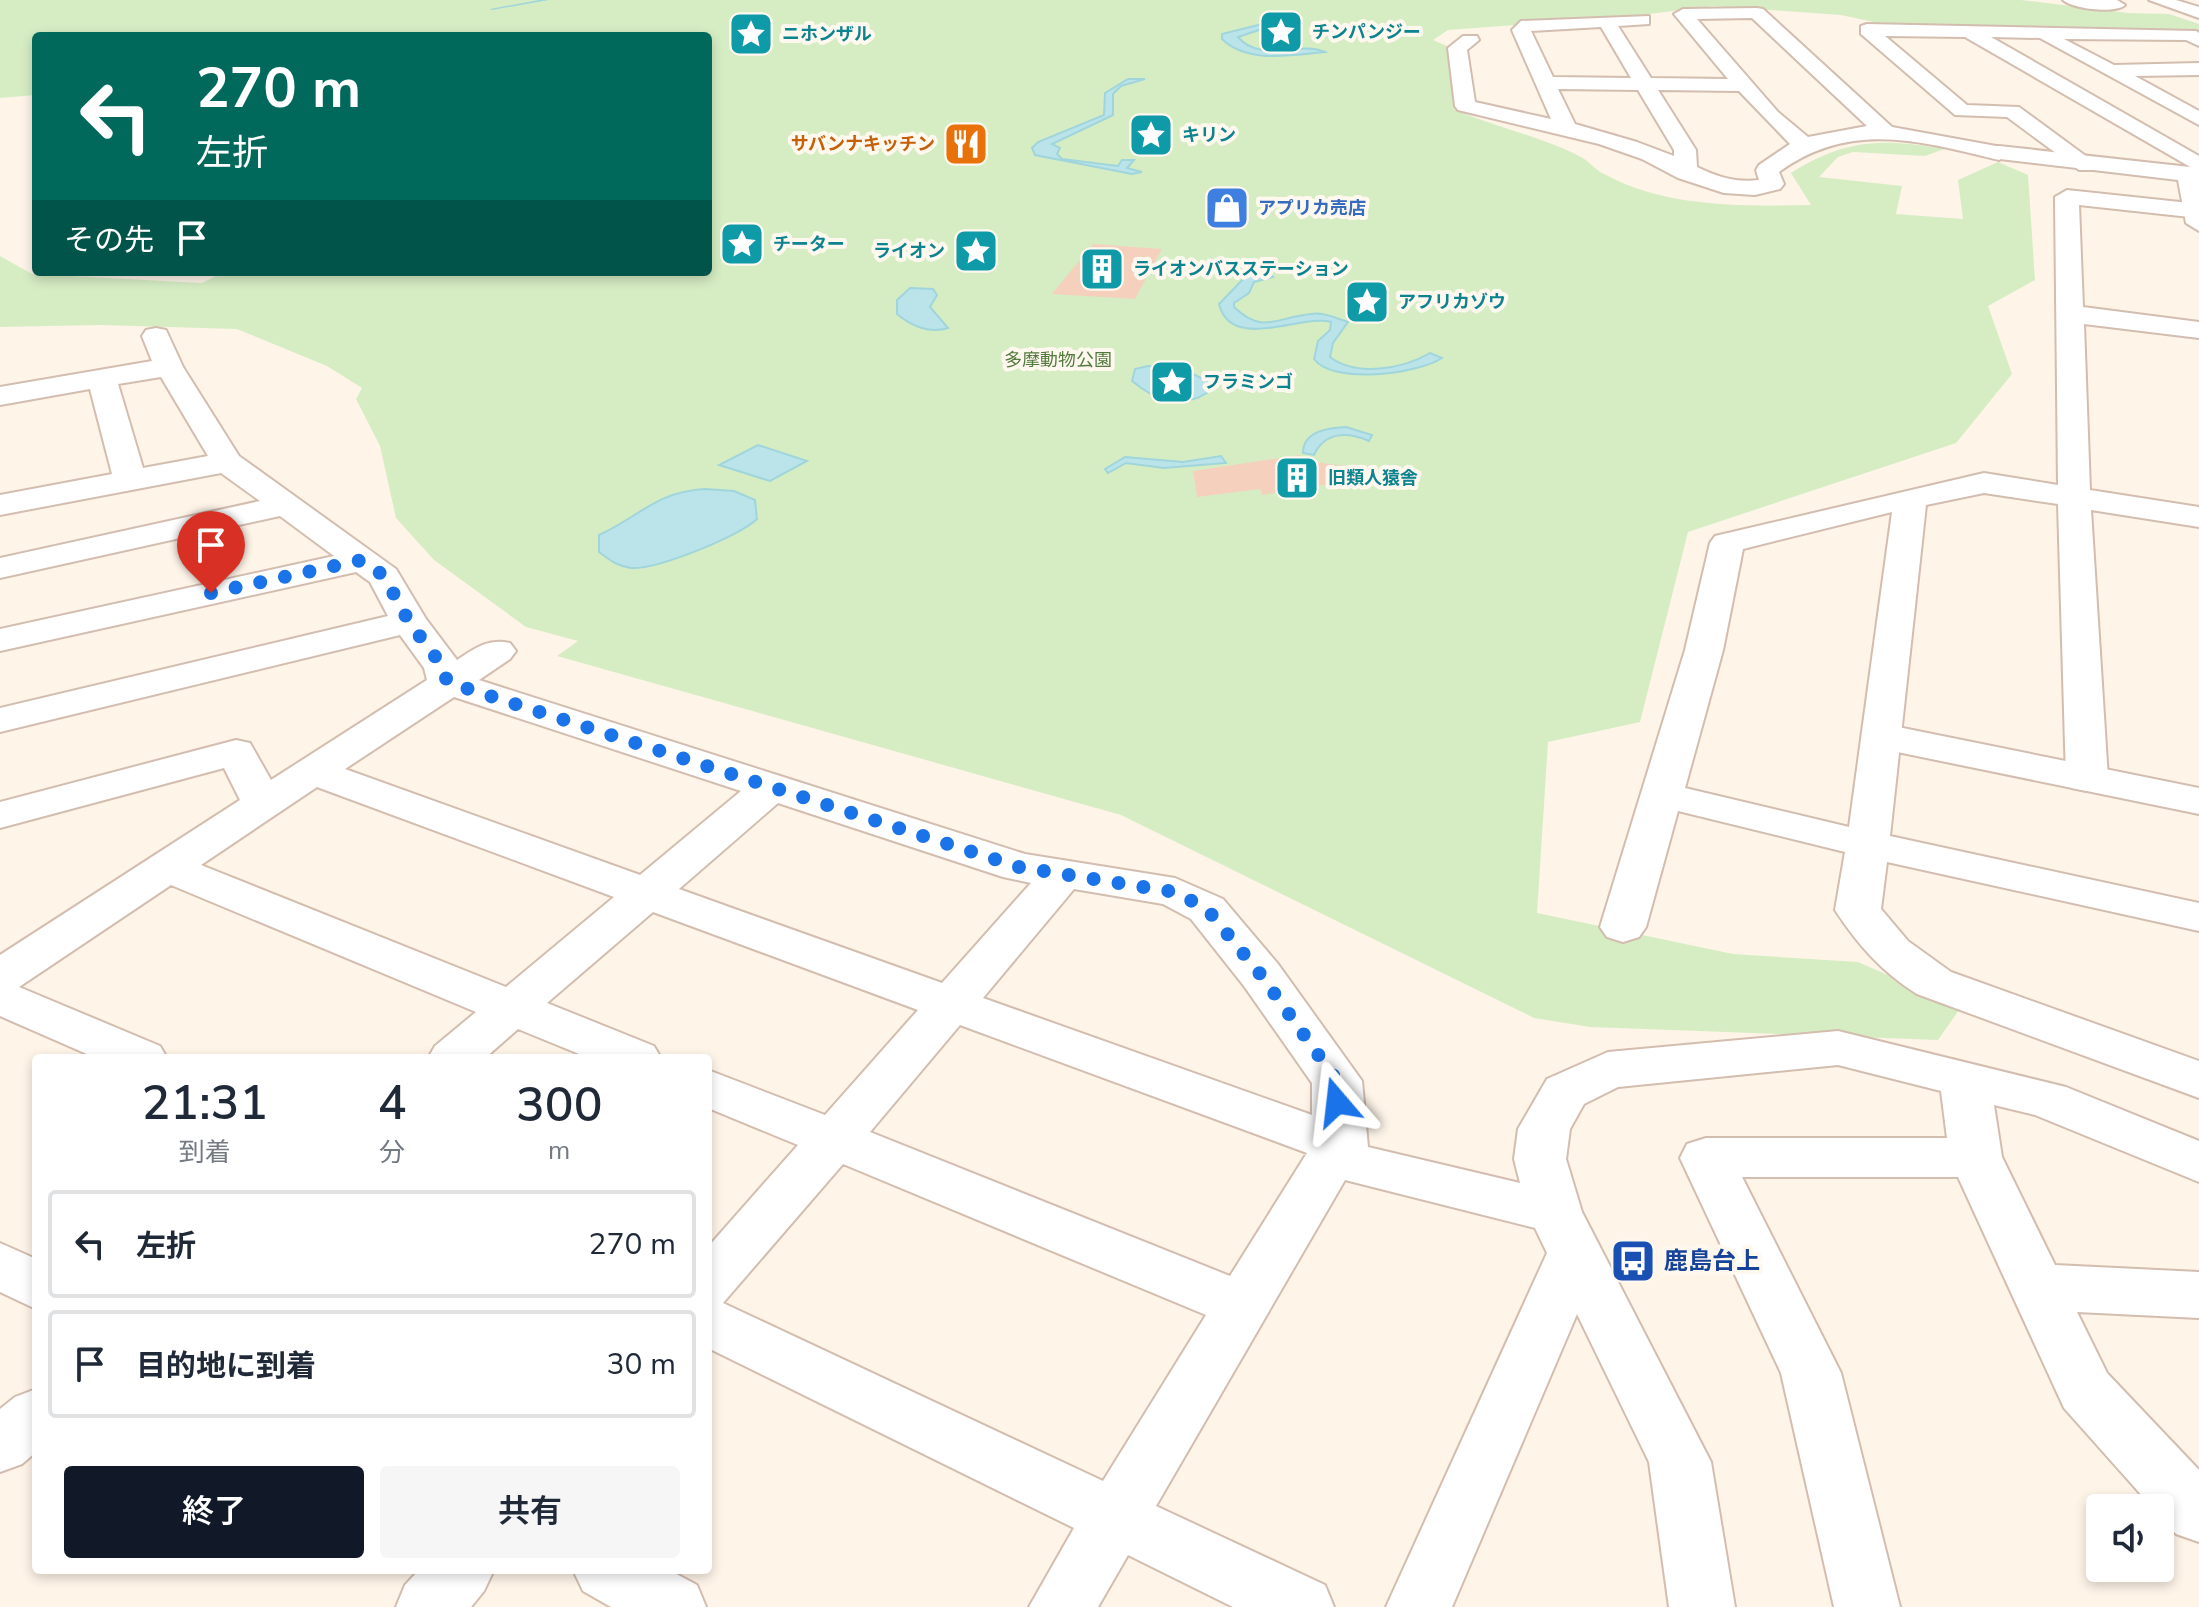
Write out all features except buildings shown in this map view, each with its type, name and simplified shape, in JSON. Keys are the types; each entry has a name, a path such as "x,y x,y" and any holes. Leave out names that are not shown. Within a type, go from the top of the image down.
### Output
{"street":[{"path":"2072,0 2116,5"},
{"path":"2158,0 2198,8"},
{"path":"1802,143 1771,116 1683,14 1757,13 1884,130"},
{"path":"1568,132 1521,30 1527,25 1643,20"},
{"path":"1606,21 1685,150 1686,173"},
{"path":"2087,165 2012,111 1962,111 1867,30 2189,35 2199,40"},
{"path":"1969,33 2117,120 2196,171"},
{"path":"2040,34 2198,118"},
{"path":"2108,34 2191,71"},
{"path":"1470,40 1457,48 1465,106 1651,154 1686,173 1724,186 1760,188 1772,184 1767,170 1802,143 1884,130 1999,153 2087,165 2196,171"},
{"path":"2036,72 2191,71"},
{"path":"1545,83 1745,85"},
{"path":"2117,120 2198,118"},
{"path":"2087,779 2074,497 2067,197 2198,215 2196,171"},
{"path":"2070,314 2199,330"},
{"path":"156,336 169,367 227,462 384,576 409,622 443,667 447,682"},
{"path":"0,396 169,367"},
{"path":"102,378 130,480"},
{"path":"0,505 227,462"},
{"path":"1623,927 1704,650 1727,543 1984,483 2199,517"},
{"path":"1910,498 1883,737 1865,844 1858,910 1882,946 1898,962 1934,983 2199,1080"},
{"path":"0,568 286,505"},
{"path":"0,640 362,560"},
{"path":"0,720 409,622"},
{"path":"0,977 262,802 497,651"},
{"path":"447,682 769,789 1019,867 1175,892 1207,909 1261,975 1337,1081 1339,1145 1350,1162 1565,1232"},
{"path":"1883,737 2199,801"},
{"path":"0,815 236,752 262,802"},
{"path":"311,771 1339,1145"},
{"path":"458,1054 769,789"},
{"path":"1663,795 1865,844 2199,917"},
{"path":"165,867 626,1054"},
{"path":"712,1280 1065,872"},
{"path":"0,997 133,1054"},
{"path":"1702,1607 1680,1462 1565,1232 1540,1159 1544,1129 1565,1092 1608,1070 1838,1048 2048,1100 2199,1162"},
{"path":"1964,1077 1976,1157 2085,1390 2195,1506"},
{"path":"712,1090 1242,1305"},
{"path":"1062,1607 1339,1145"},
{"path":"1867,1607 1811,1373 1706,1158 1976,1157"},
{"path":"1419,1607 1565,1232"},
{"path":"0,1265 32,1284"},
{"path":"2036,1287 2199,1295"},
{"path":"712,1323 1301,1607"},
{"path":"0,1445 32,1418"},
{"path":"429,1607 458,1574"},
{"path":"613,1574 673,1607"}],"green space":[{"name":"多摩動物公園","path":"0,0 2021,0 2128,13 2169,14 2199,24 2199,32 1888,25 1841,15 1714,6 1624,17 1448,30 1433,40 1447,46 1454,109 1566,150 1602,173 1655,194 1733,205 1811,205 1791,173 1829,153 1847,148 1902,143 1944,149 1925,156 1853,152 1838,157 1819,177 1902,186 1896,214 1963,219 1958,180 1998,162 2028,175 2035,280 1988,306 2012,374 1956,443 1688,532 1640,722 1548,742 1537,913 1733,954 1858,962 1961,1007 1938,1040 1590,1027 1534,1018 1121,815 557,656 578,641 526,627 434,560 396,518 380,446 356,399 362,388 327,366 237,329 100,325 0,327 0,256 32,276 202,283 216,276 712,276 712,32 32,32 32,95 0,98"}],"water":[{"path":"1262,24 1271,26 1238,37 1258,49 1303,48 1325,52 1257,55 1232,47 1222,39 1222,34"},
{"path":"1128,79 1145,79 1121,86 1113,94 1113,115 1052,144 1060,148 1057,154 1062,159 1118,166 1122,160 1134,160 1127,168 1142,172 1132,174 1035,155 1032,148 1038,142 1104,115 1105,93"},
{"path":"1267,271 1273,277 1254,282 1249,293 1234,303 1234,307 1253,320 1271,322 1316,314 1348,322 1333,343 1330,357 1353,367 1393,367 1430,353 1442,358 1415,369 1396,372 1339,372 1324,367 1314,359 1318,341 1330,330 1331,322 1303,322 1252,329 1238,326 1226,318 1219,304 1248,274"},
{"path":"910,288 933,289 937,295 930,307 948,328 921,328 897,314 897,300"},
{"path":"1148,366 1185,370 1209,382 1207,393 1187,401 1158,398 1132,381 1135,369"},
{"path":"1346,427 1372,435 1369,441 1338,436 1324,441 1314,455 1303,453 1312,435"},
{"path":"758,445 807,461 770,481 719,465"},
{"path":"1221,456 1226,463 1164,468 1126,463 1108,473 1105,469 1125,457 1183,462"},
{"path":"705,489 734,491 755,500 757,519 716,543 659,564 631,568 599,552 599,535 661,500"}],"waterway":[{"path":"492,9 547,0"}],"place":[{"name":"チンパンジー","path":"1281,32"},
{"name":"ニホンザル","path":"751,34"},
{"name":"キリン","path":"1151,135"},
{"name":"サバンナキッチン","path":"966,144"},
{"name":"アプリカ売店","path":"1227,208"},
{"name":"チーター","path":"742,244"},
{"name":"ライオン","path":"976,251"},
{"name":"ライオンバスステーション","path":"1102,269"},
{"name":"アフリカゾウ","path":"1367,302"},
{"name":"フラミンゴ","path":"1172,382"},
{"name":"旧類人猿舎","path":"1297,478"},
{"name":"鹿島台上","path":"1633,1261"}],"route":[{"path":"211,593 362,560 384,576 409,622 443,667 447,682 769,789 1019,867 1175,892 1207,909 1261,975 1337,1081 1337,1102"}]}
